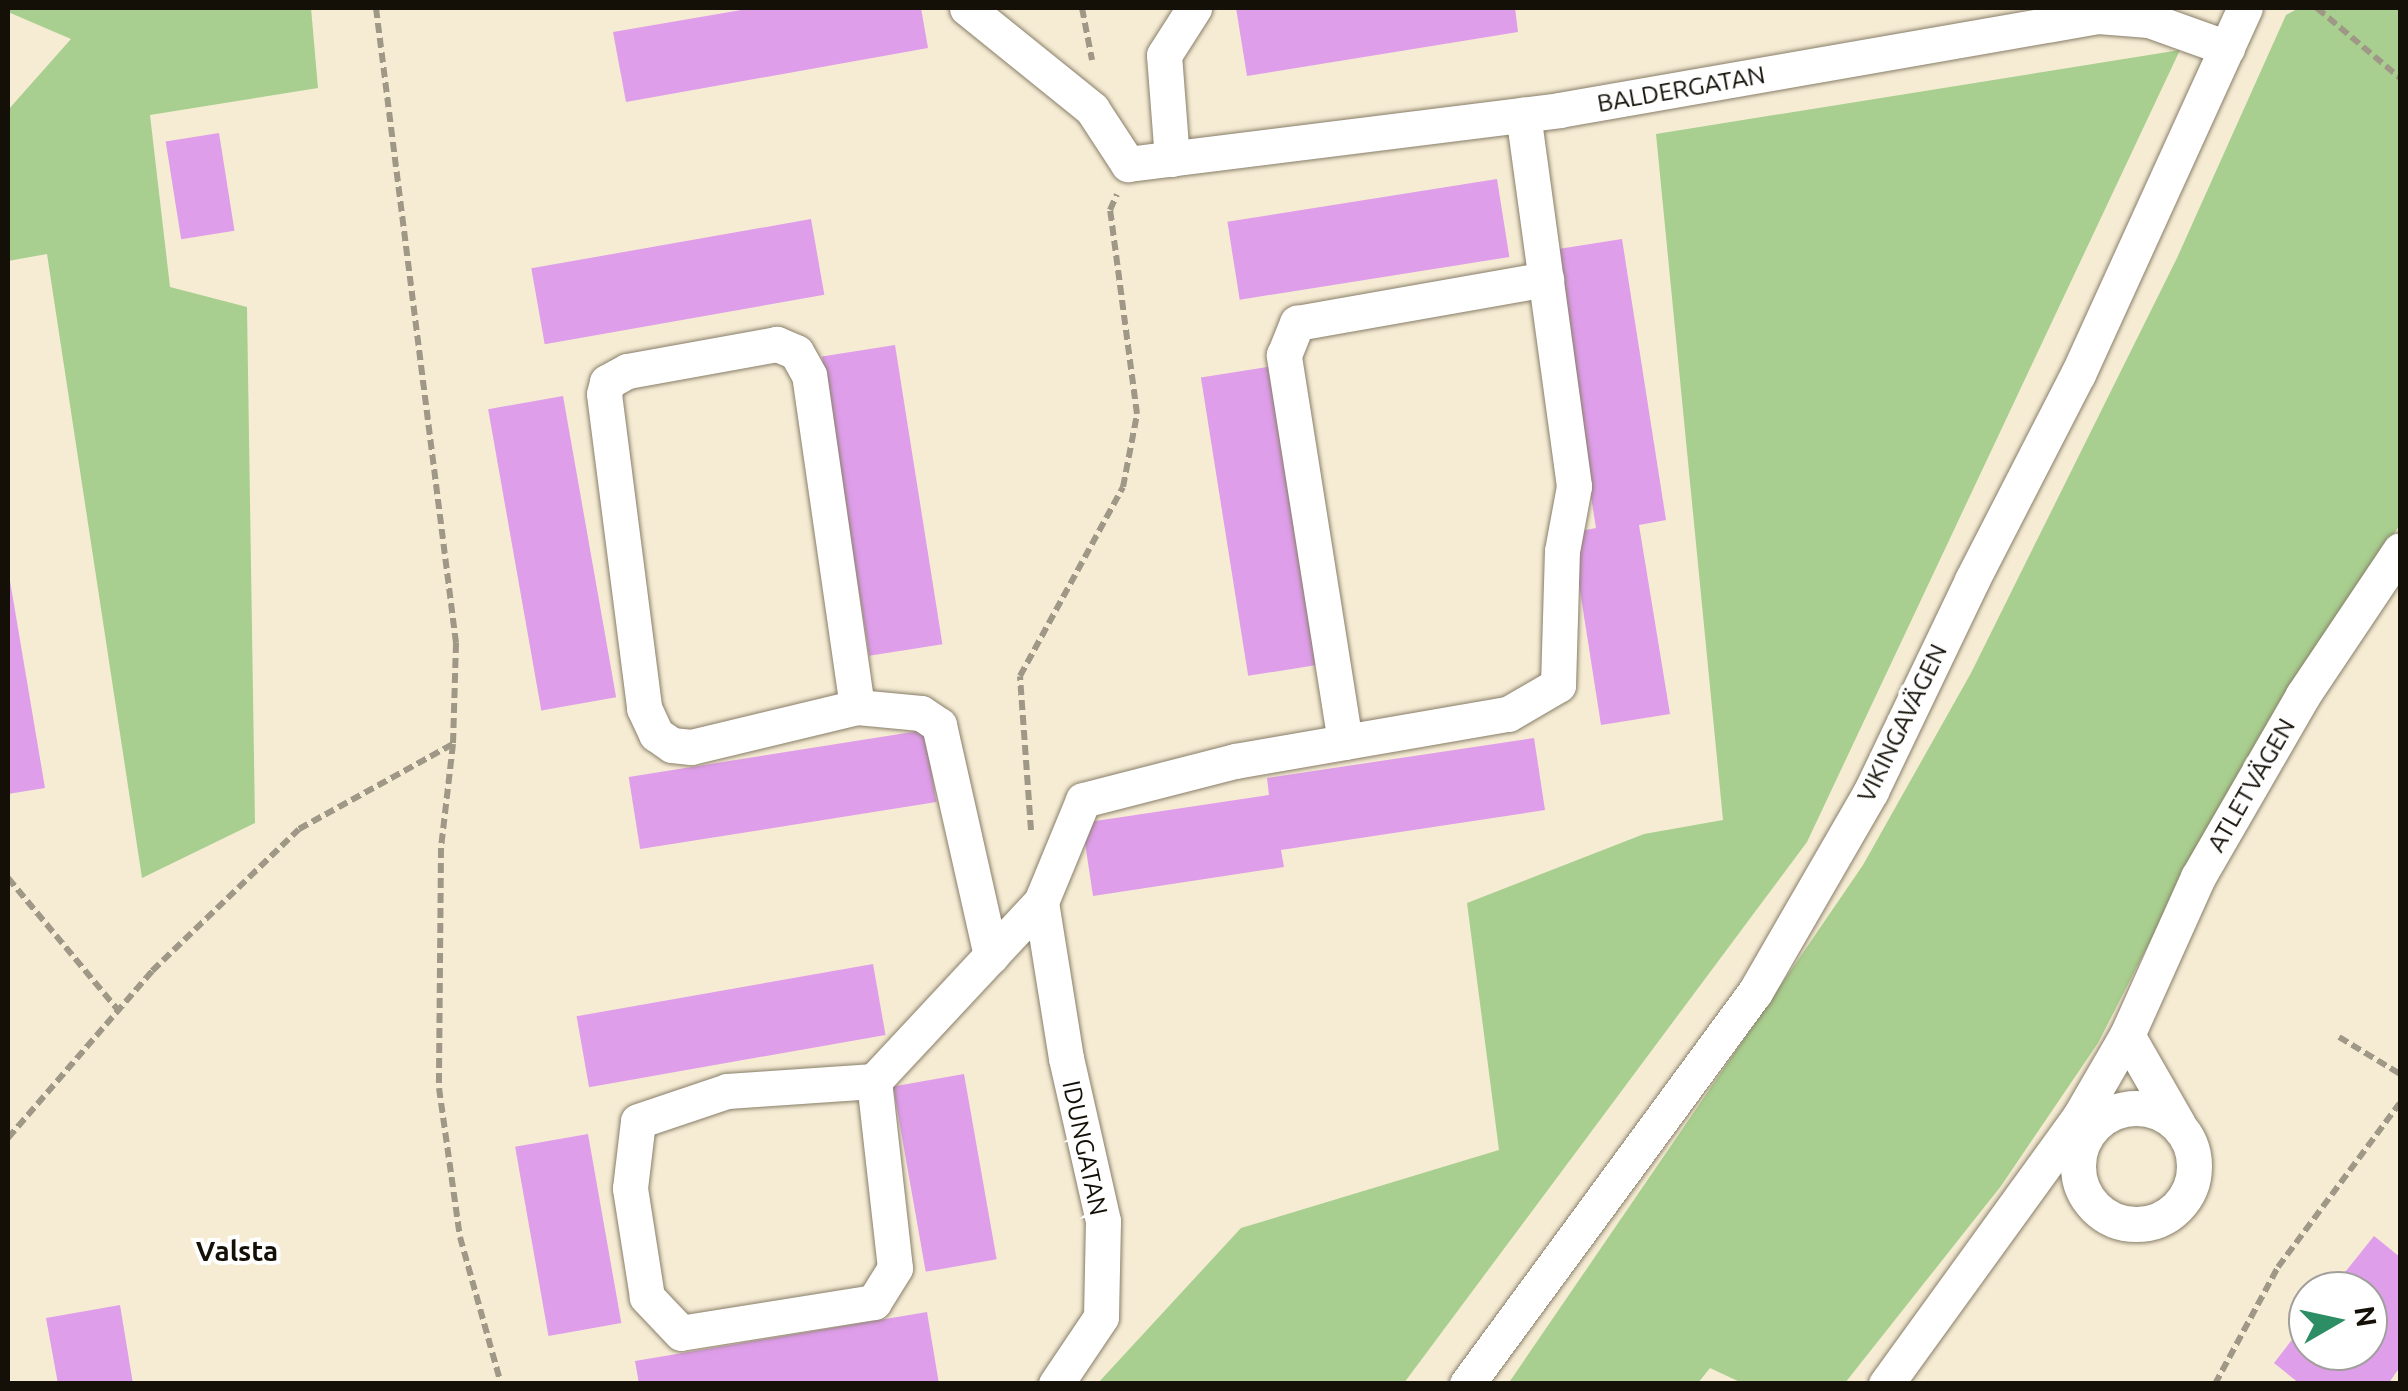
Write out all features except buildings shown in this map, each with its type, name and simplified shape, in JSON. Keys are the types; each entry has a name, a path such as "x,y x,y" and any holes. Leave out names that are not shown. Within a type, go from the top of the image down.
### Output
{"street":[{"path":"967,8 1092,109 1128,164"},
{"path":"1172,159 1164,55 1194,8"},
{"name":"VIKINGAVÄGEN","path":"1467,1384 1754,992 1870,791 2078,374 2245,8"},
{"name":"BALDERGATAN","path":"1128,164 1523,114 2098,16 2148,20 2227,48"},
{"path":"874,1081 895,1268 874,1302 681,1333 647,1297 630,1188 638,1121 727,1091 874,1081 1041,902 1083,800 1235,761 1508,714 1558,685 1562,551 1574,486 1523,114"},
{"path":"1346,742 1284,355 1297,323 1546,279"},
{"path":"857,707 809,375 796,352 777,344 627,371 607,382 604,394 644,708 656,734 672,745 692,746 857,707 920,713 939,725 991,956"},
{"name":"ATLETVÄGEN","path":"1886,1384 2048,1160 2127,1035 2198,877 2303,696 2400,550"},
{"name":"IDUNGATAN","path":"1041,902 1066,1058 1103,1221 1101,1317 1056,1384"},
{"path":"2048,1160 2102,1212 2137,1224 2173,1211 2193,1179 2190,1141 2127,1035"},
{"path":"2102,1212 2080,1182 2078,1162 2092,1127 2125,1108 2145,1108 2178,1125"}],"path":[{"path":"376,8 456,643 454,744 441,848 439,1088 460,1236 501,1384"},
{"path":"1082,8 1094,73"},
{"path":"2317,8 2400,78"},
{"path":"1034,845 1023,769 1020,676 1123,487 1138,414 1110,210 1128,164"},
{"path":"8,1138 152,971 299,829 454,744"},
{"path":"8,878 118,1010"},
{"path":"2339,1037 2400,1074"},
{"path":"2215,1384 2278,1268 2400,1104"}],"green space":[{"path":"8,8 311,8 318,88 150,115 170,287 247,307 255,823 142,878 47,254 8,261 8,110 71,39 8,12"},
{"path":"2299,8 2400,8 2400,524 2166,910 2098,1043 2001,1186 1845,1383 1742,1383 1710,1368 1698,1383 1508,1384 1863,865 1971,673 2177,258 2286,15"},
{"path":"2180,50 1807,842 1404,1383 1098,1383 1241,1228 1499,1150 1467,903 1644,834 1723,820 1656,134"}],"district":[{"name":"Valsta","path":"237,1251"}]}
